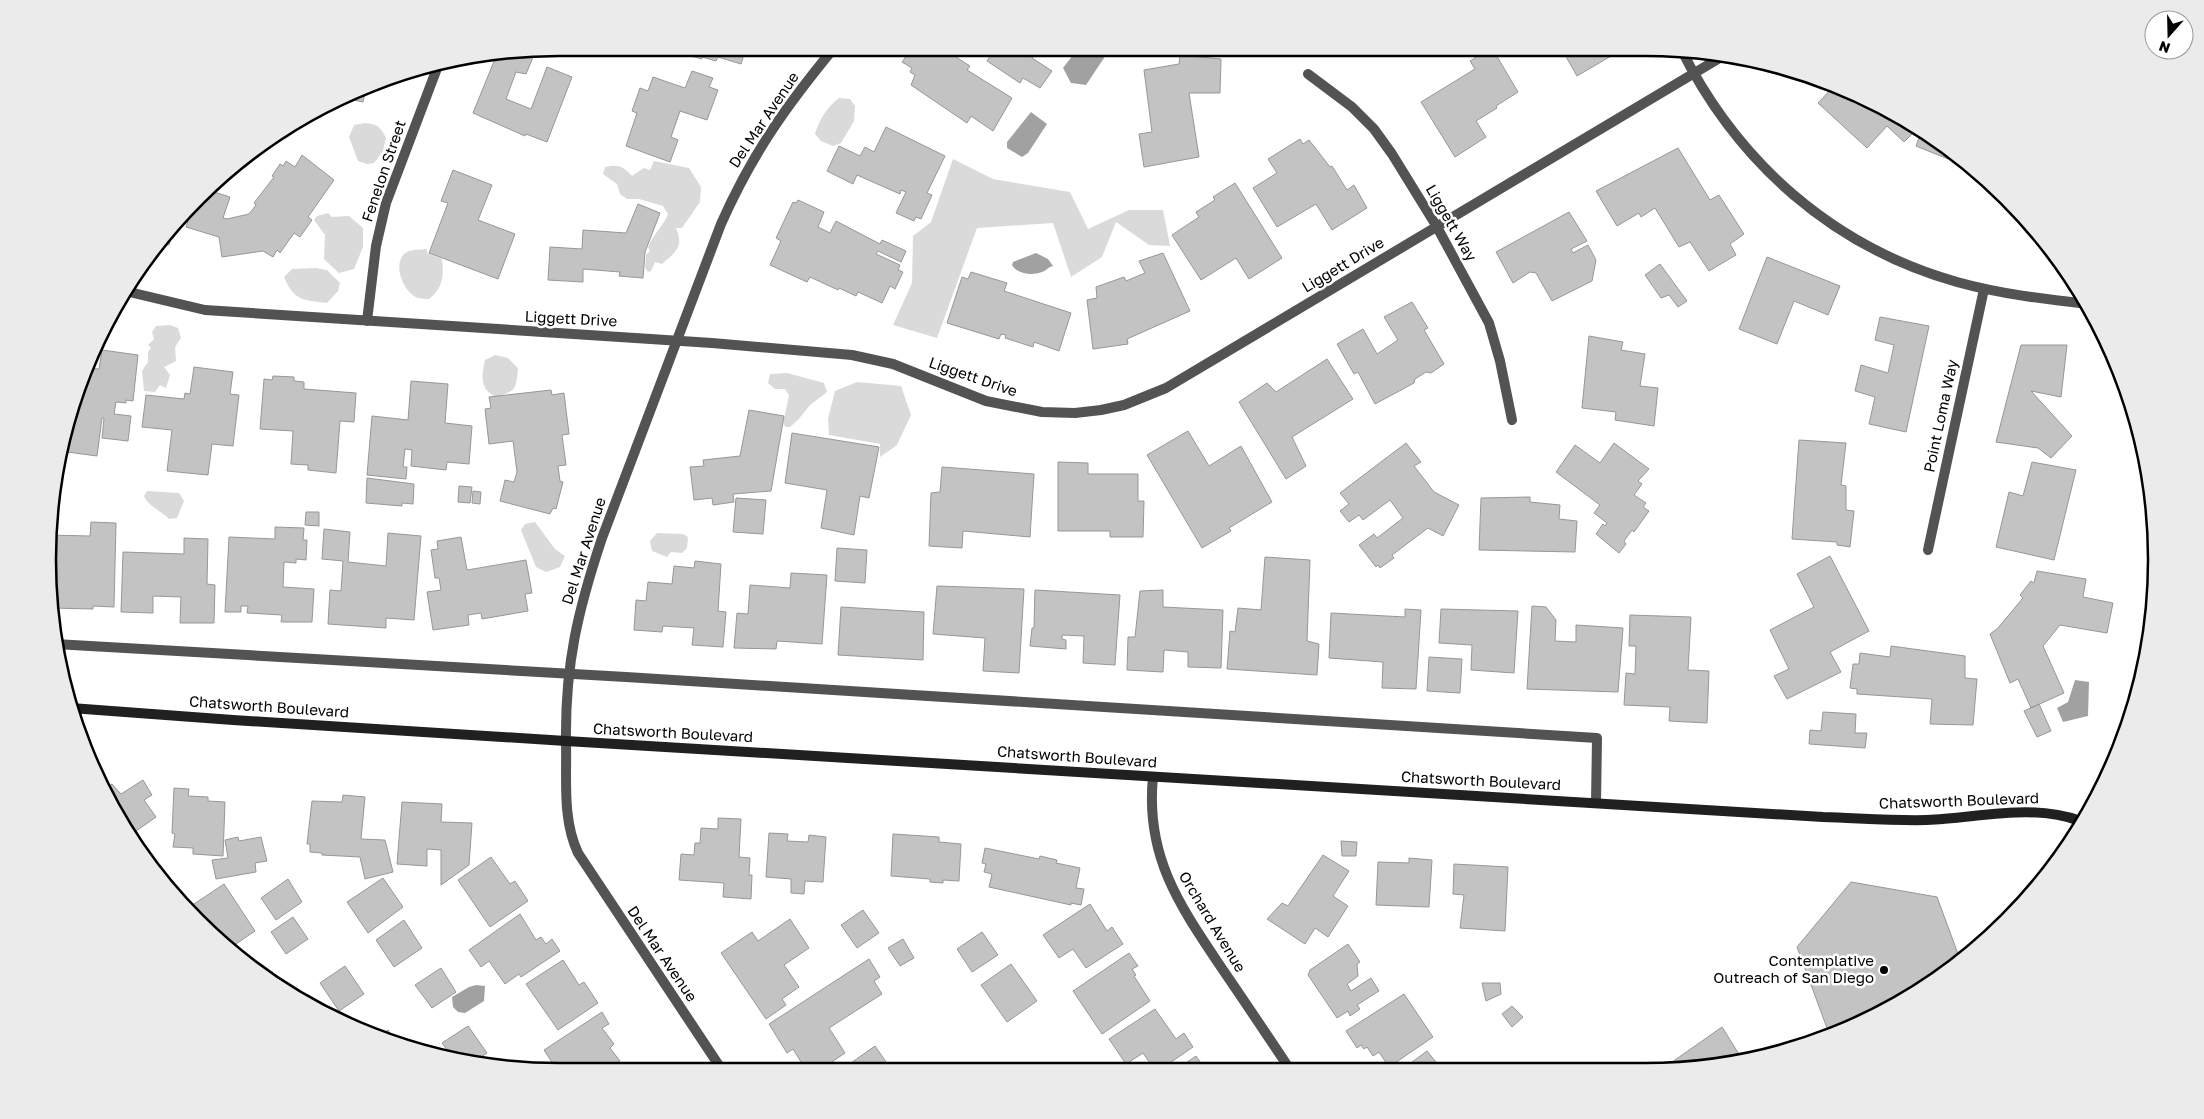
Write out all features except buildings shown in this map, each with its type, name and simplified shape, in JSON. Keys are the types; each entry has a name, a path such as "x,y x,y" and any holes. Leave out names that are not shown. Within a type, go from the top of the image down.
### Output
{"main road":[{"name":"Chatsworth Boulevard","path":"79,709 566,741 1890,820 1957,818 2027,812 2053,813 2075,819"}],"street":[{"name":"Del Mar Avenue","path":"717,1063 578,853 571,835 568,817 566,741 568,674 576,623 602,538 722,224 740,183 762,143 788,104 827,56"},
{"path":"1686,58 1711,104 1740,142 1770,174 1806,206 1845,233 1885,255 1934,275 1984,289 2077,302"},
{"name":"Liggett Drive","path":"133,293 205,310 678,341 852,355 893,364 976,397 1014,408 1058,413 1101,410 1124,405 1166,388 1714,62"},
{"name":"Fenelon Street","path":"367,322 376,246 386,203 436,72"},
{"name":"Liggett Way","path":"1308,74 1352,107 1378,135 1392,154 1437,227 1489,323 1500,361 1512,420"},
{"name":"Point Loma Way","path":"1928,550 1984,289"},
{"path":"64,644 1597,738 1596,803"},
{"name":"Orchard Avenue","path":"1153,776 1152,820 1162,863 1170,885 1208,948 1286,1063"}],"shaded area":[{"path":"1072,56 1105,56 1086,85 1071,83 1063,68"},
{"path":"839,98 850,99 855,106 854,121 841,143 833,146 821,141 815,134 824,114"},
{"path":"1031,112 1047,124 1028,153 1022,157 1007,148 1007,142"},
{"path":"365,123 378,127 386,138 383,151 374,163 367,164 358,161 349,137 354,125"},
{"path":"953,159 993,179 1070,192 1088,229 1129,210 1163,210 1170,246 1149,245 1116,222 1102,257 1071,277 1053,223 977,228 937,338 893,325 912,283 913,236 931,222"},
{"path":"654,161 689,168 701,187 700,202 682,228 676,228 679,240 677,249 662,264 655,262 651,271 648,272 645,268 646,255 650,251 648,247 668,214 663,206 639,199 627,199 620,194 617,184 603,174 605,167 617,166 626,170 632,176 644,168 650,170"},
{"path":"328,213 332,217 349,216 363,228 363,247 354,269 339,273 324,259 325,235 314,220 317,216"},
{"path":"427,249 427,253 442,259 443,265 440,286 429,299 423,299 417,298 406,288 399,271 399,265 406,252"},
{"path":"1036,253 1048,259 1053,266 1042,272 1029,274 1017,270 1012,265 1013,262"},
{"path":"316,268 327,270 340,283 338,291 327,303 300,298 292,291 284,277 292,269"},
{"path":"170,325 178,328 181,338 175,347 176,361 164,367 170,375 166,388 160,385 155,392 144,391 142,371 148,362 148,352 151,348 148,345 154,339 152,332 156,326"},
{"path":"495,355 508,358 518,368 514,388 497,397 487,391 483,382 485,360"},
{"path":"787,373 824,383 827,392 810,405 790,427 786,427 783,424 789,395 785,389 775,389 768,383 770,374"},
{"path":"857,382 901,386 911,415 897,445 880,457 880,444 829,435 828,419 835,391"},
{"path":"147,491 179,493 184,501 177,518 169,519 152,506 144,496"},
{"path":"535,522 555,549 565,556 560,567 546,572 536,567 521,530 525,524"},
{"path":"657,533 683,534 688,537 687,548 682,553 671,552 667,557 652,551 650,541"},
{"path":"2075,680 2089,682 2088,716 2063,722 2057,708 2068,702"},
{"path":"476,985 485,986 484,1001 465,1013 458,1012 453,1007 452,997"}],"place":[{"name":"Contemplative Outreach of San Diego","path":"1884,970"}]}
